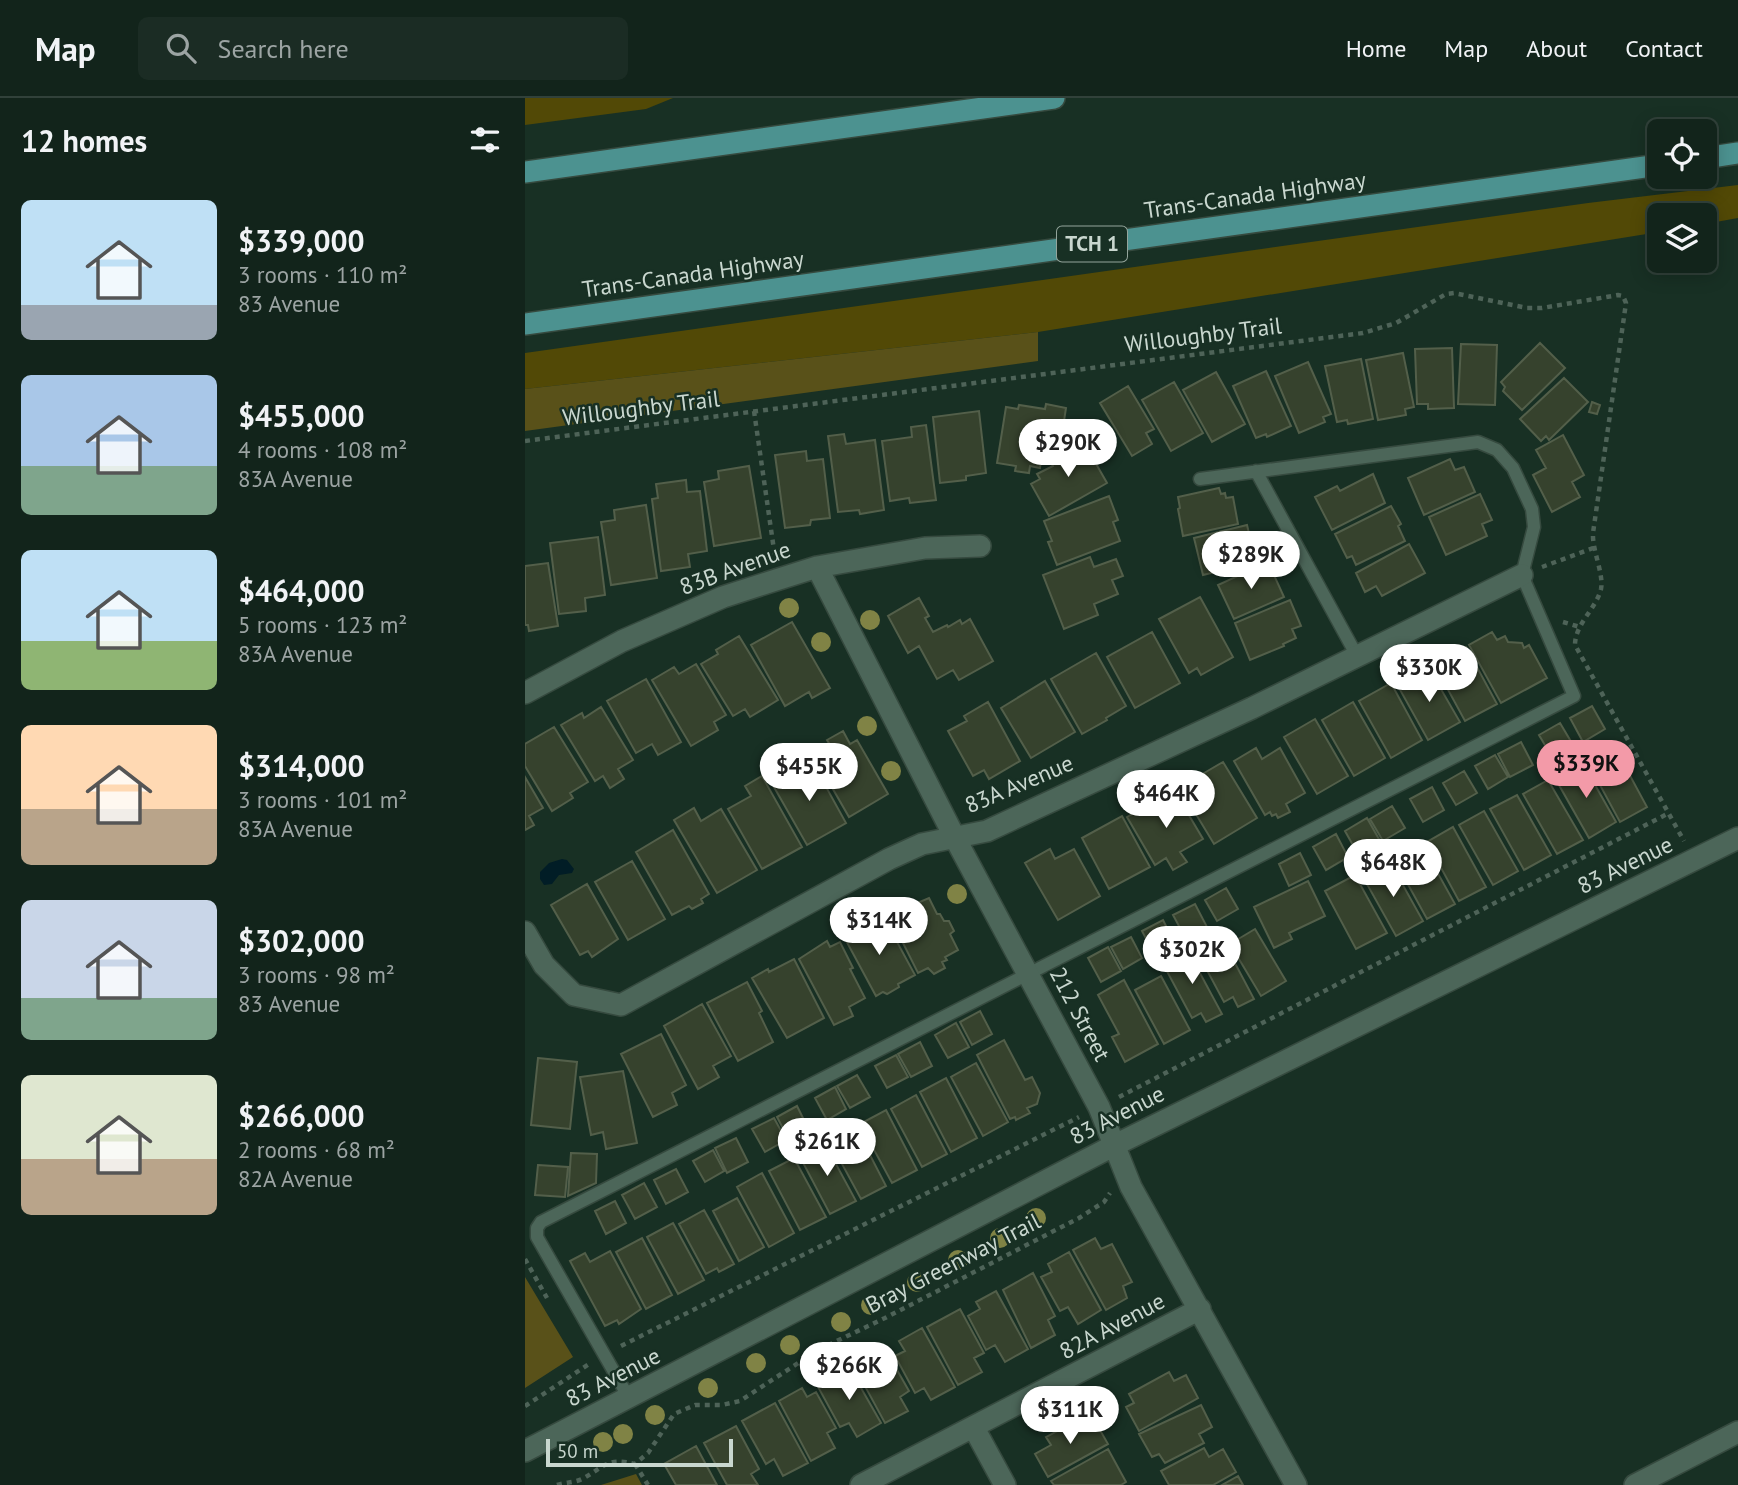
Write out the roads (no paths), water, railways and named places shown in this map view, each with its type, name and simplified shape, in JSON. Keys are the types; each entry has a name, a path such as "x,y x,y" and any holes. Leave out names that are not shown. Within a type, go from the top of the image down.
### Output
{"highway":[{"path":"525,172 1054,98"},
{"path":"1717,156 1738,153"},
{"name":"Trans-Canada Highway","path":"525,324 1647,166"}],"street":[{"name":"83B Avenue","path":"525,693 622,641 723,597 817,567 925,548 980,546"},
{"name":"212 Street","path":"817,567 955,838 1100,1107 1131,1187 1296,1485"},
{"name":"83A Avenue","path":"525,932 544,965 573,995 621,1005 889,859 922,844 988,831 1252,708 1522,575"},
{"name":"83 Avenue","path":"525,1451 1113,1146 1738,838"},
{"name":"82A Avenue","path":"861,1485 1200,1309"},
{"path":"974,1428 1005,1485"},
{"path":"1635,1485 1738,1432"}],"lane":[{"path":"629,1398 537,1237 537,1228 541,1222 1574,696 1522,575 1534,527 1532,509 1513,468 1497,450 1478,442 1200,479"},
{"path":"1256,471 1357,656"}],"water":[{"path":"567,860 574,869 572,873 559,875 552,884 544,885 540,872 549,863"}]}
